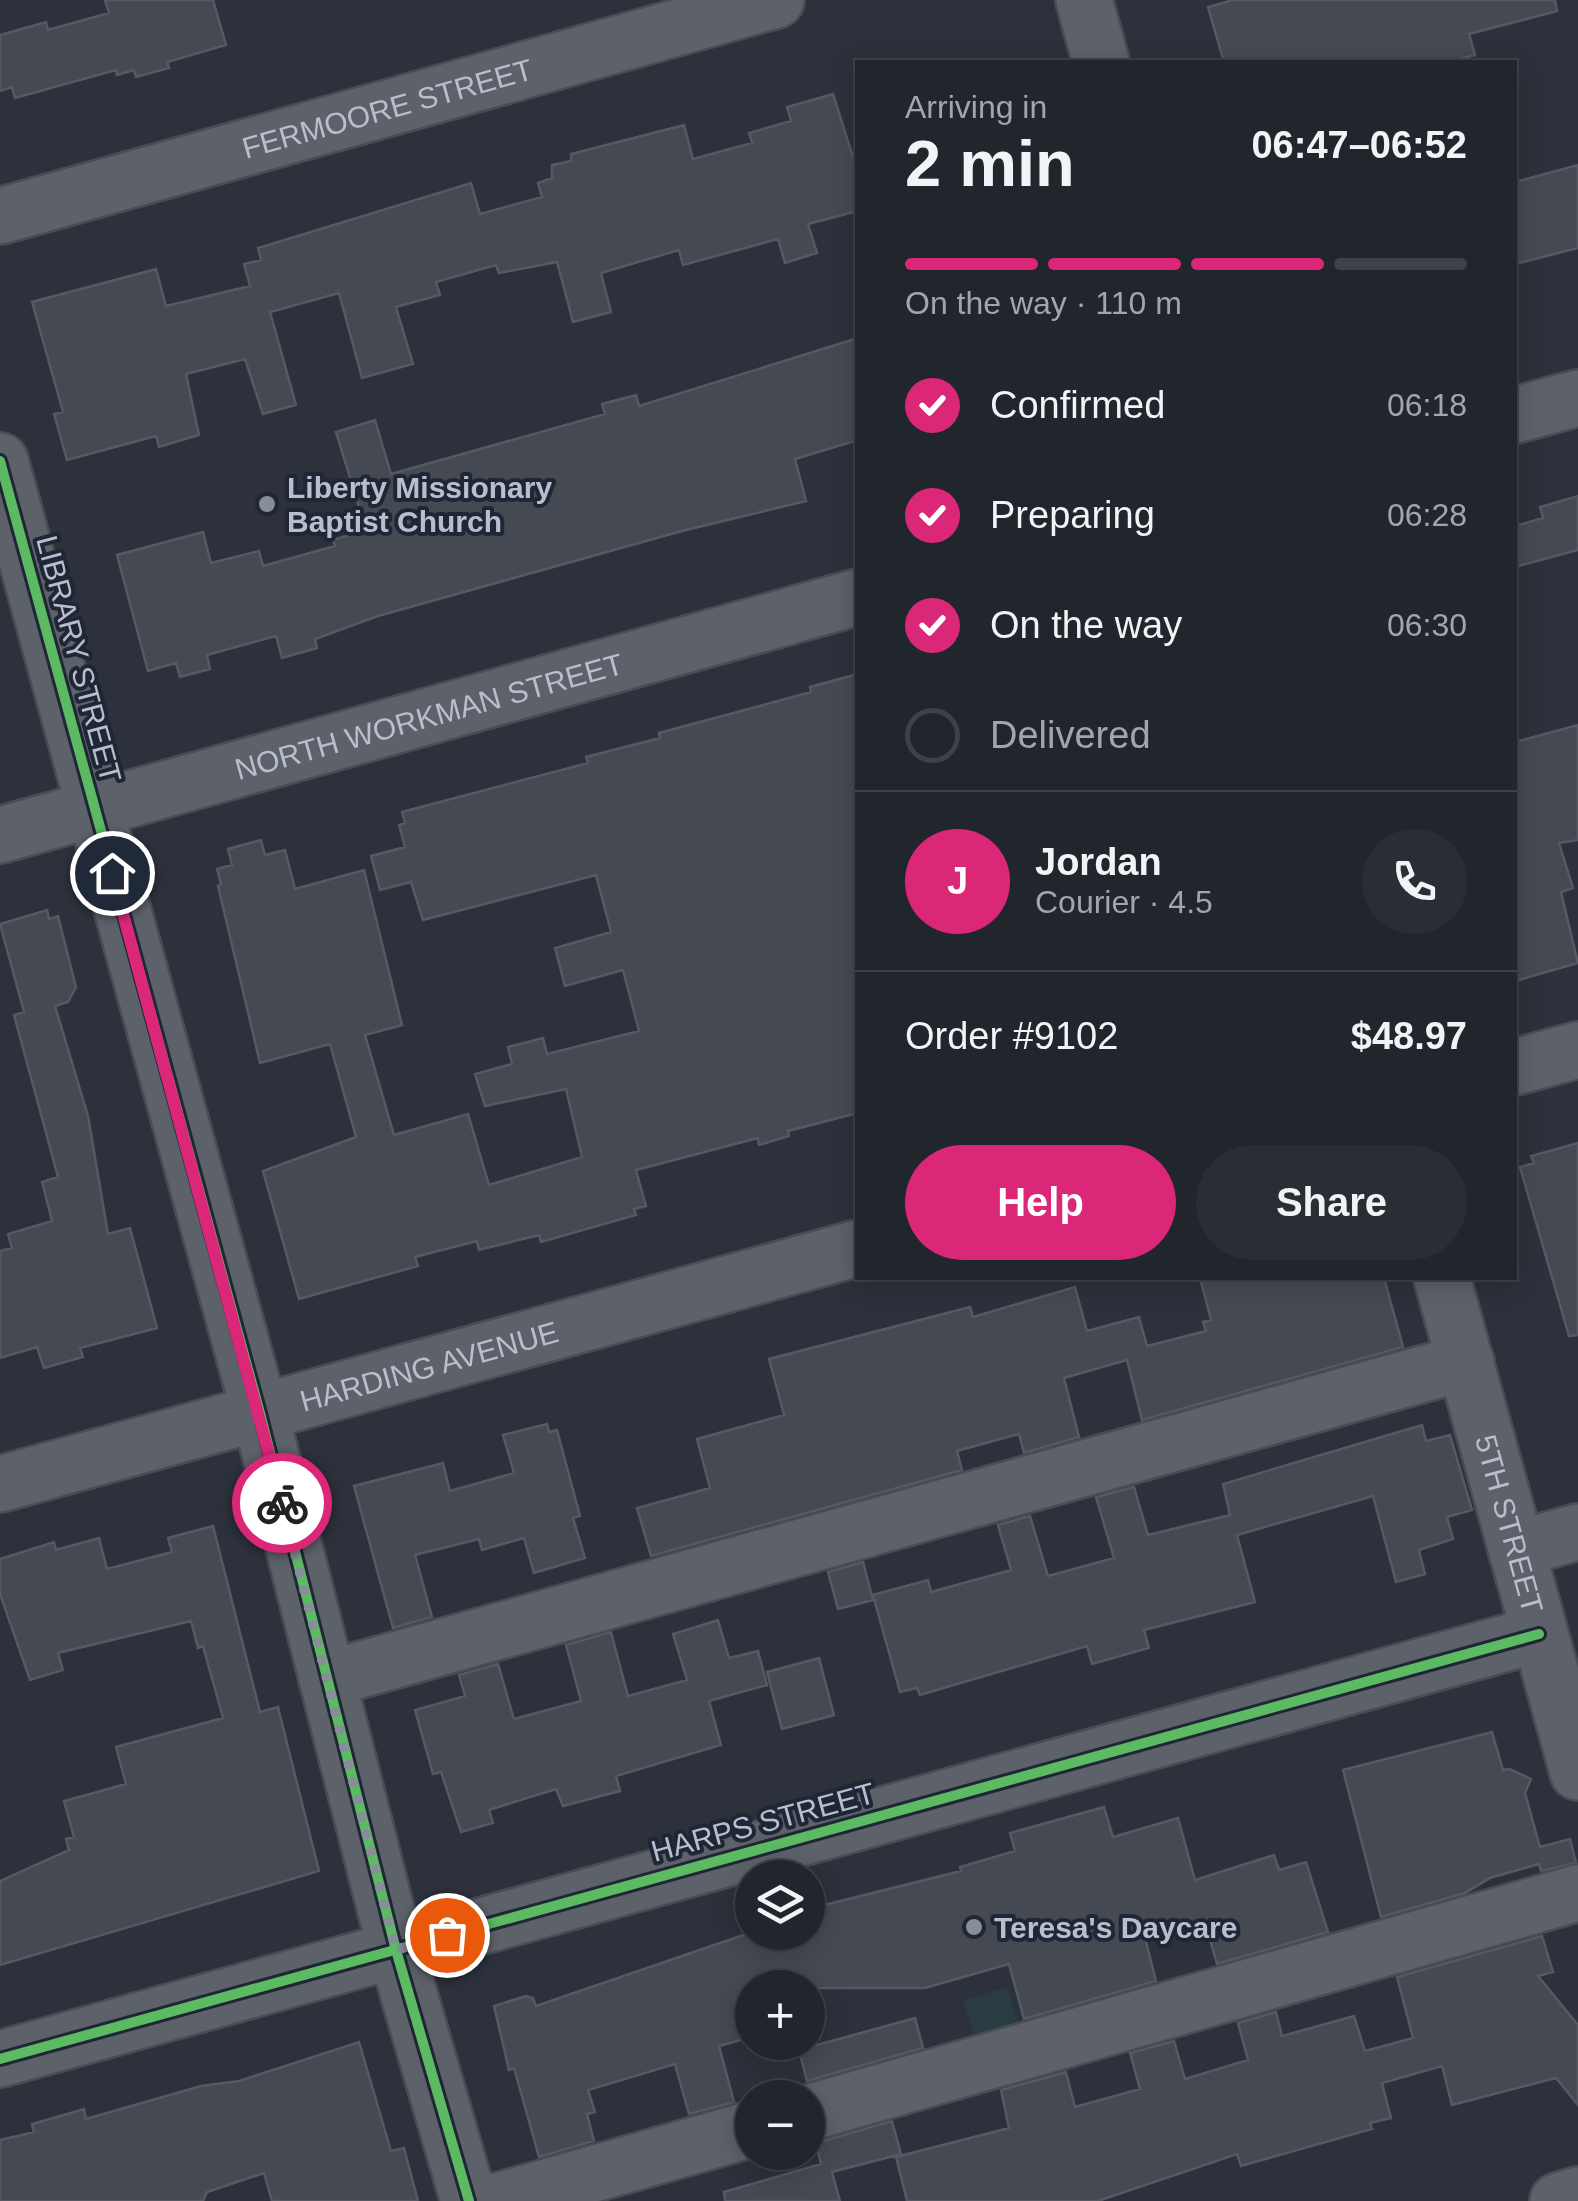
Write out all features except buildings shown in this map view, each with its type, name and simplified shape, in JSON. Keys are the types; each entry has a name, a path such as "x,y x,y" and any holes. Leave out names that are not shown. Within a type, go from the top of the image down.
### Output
{"street":[{"name":"FERMOORE STREET","path":"0,216 776,0"},
{"path":"1084,0 1100,60"},
{"path":"1517,414 1578,398"},
{"name":"LIBRARY STREET","path":"0,462 260,1413 396,1950 470,2201"},
{"name":"NORTH WORKMAN STREET","path":"0,835 855,598"},
{"path":"1517,1066 1578,1050"},
{"name":"HARDING AVENUE","path":"0,1484 855,1249"},
{"name":"5TH STREET","path":"1443,1280 1578,1772"},
{"path":"327,1679 1466,1362"},
{"path":"1516,1549 1578,1532"},
{"name":"HARPS STREET","path":"0,2059 1540,1634"},
{"path":"825,2108 1578,1893"},
{"path":"498,2201 735,2133"},
{"path":"1558,2201 1578,2196"}],"green space":[{"path":"1008,1987 1021,2033 976,2045 963,2000"}],"cycle path":[{"path":"0,461 260,1413 396,1950 469,2201"},
{"path":"0,2059 1539,1634"}],"way so far":[{"path":"282,1503 396,1950 447,1935"}],"place":[{"name":"Liberty Missionary Baptist Church","path":"267,504"},
{"name":"Teresa's Daycare","path":"974,1927"}],"route":[{"path":"112,873 282,1503"}]}
